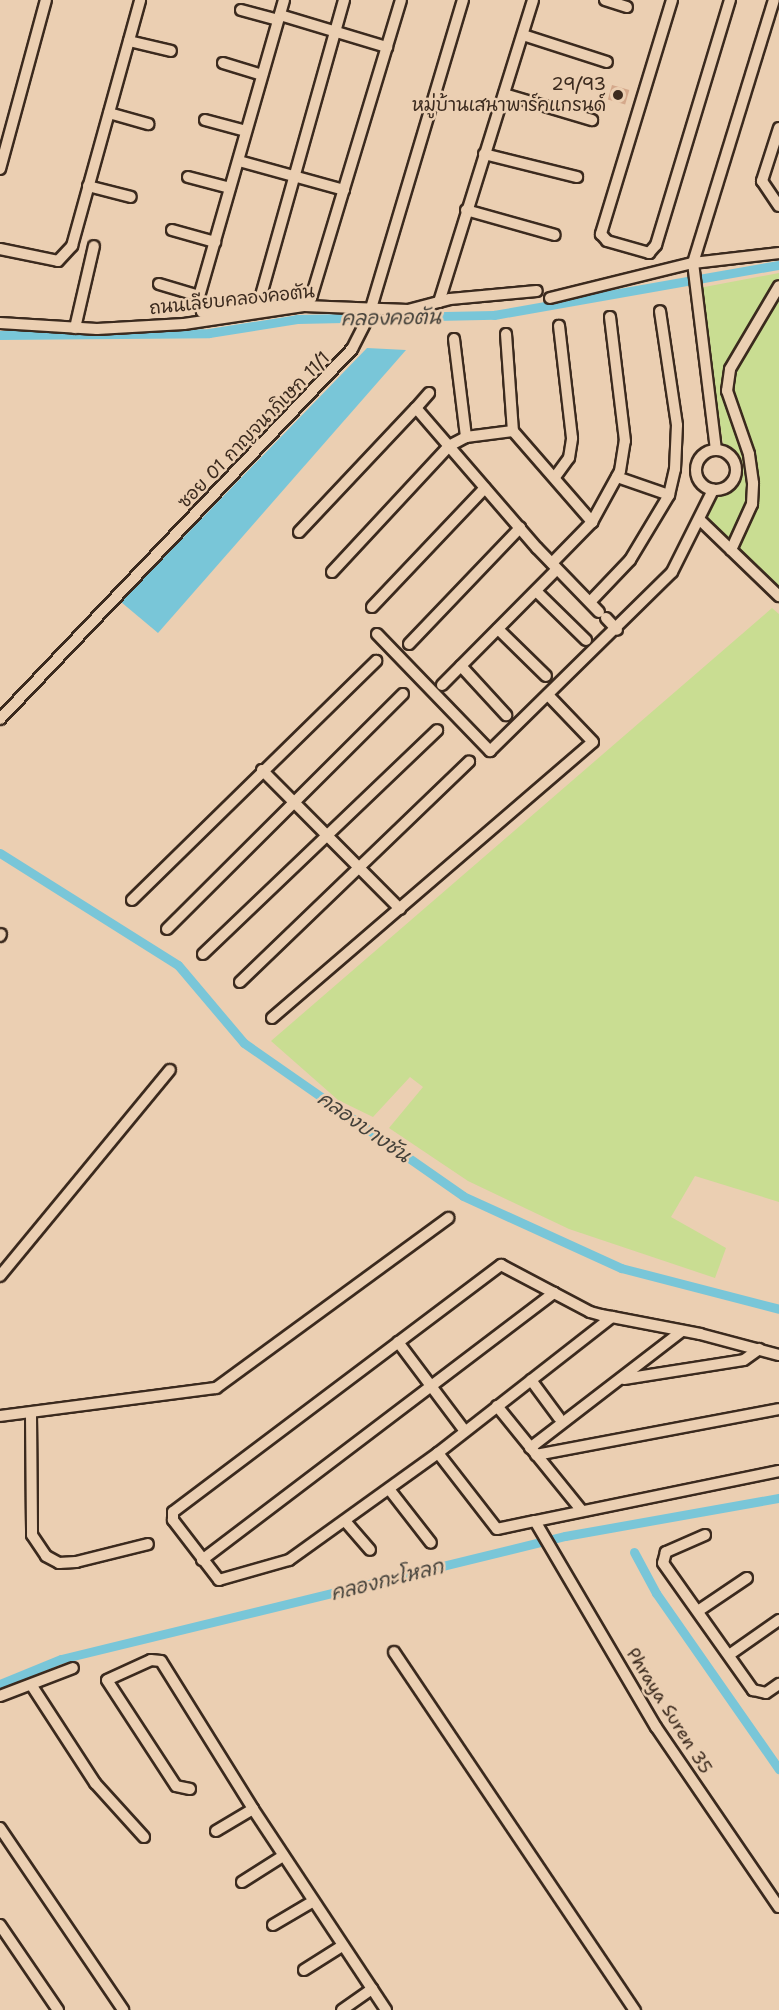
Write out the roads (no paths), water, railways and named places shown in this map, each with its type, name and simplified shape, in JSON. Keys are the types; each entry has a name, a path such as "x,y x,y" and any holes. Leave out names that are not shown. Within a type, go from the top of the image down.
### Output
{"street":[{"path":"0,169 46,0"},
{"path":"0,249 47,261 66,256 140,0"},
{"path":"284,0 199,296 202,312 311,297 401,0"},
{"path":"258,306 344,0"},
{"name":"ซอย 01 กาญจนาภิเษก 11/1","path":"0,719 323,385 364,328 463,0"},
{"path":"440,302 466,210 534,0"},
{"path":"604,0 627,7"},
{"path":"672,0 601,234 607,241 649,253 656,245 730,0"},
{"path":"716,450 694,290 694,266 774,0"},
{"path":"241,10 336,31 387,47"},
{"path":"523,35 607,62"},
{"path":"129,40 171,51"},
{"path":"223,63 262,75"},
{"path":"504,94 592,120"},
{"path":"109,113 148,124"},
{"path":"205,120 246,131"},
{"path":"779,128 762,181 779,206"},
{"path":"484,154 577,177"},
{"path":"238,161 295,174 344,190"},
{"path":"188,177 230,188"},
{"path":"88,186 131,197"},
{"path":"466,210 555,235"},
{"path":"172,230 215,242"},
{"path":"75,328 94,246"},
{"path":"550,298 694,266 779,253"},
{"path":"159,284 199,296"},
{"path":"731,550 752,504 753,483 749,454 727,391 730,369 779,286"},
{"name":"ถนนเลียบคลองคอตัน","path":"0,322 75,328 184,324 304,306 370,313 408,310 440,302 537,291"},
{"path":"590,602 630,560 669,495 677,425 660,311"},
{"path":"442,685 536,591 592,522 617,477 625,441 610,317"},
{"path":"555,477 569,458 573,438 559,326"},
{"path":"506,334 513,431 592,522"},
{"path":"454,339 466,437"},
{"path":"299,532 429,393"},
{"path":"416,408 520,528 617,630"},
{"path":"332,572 449,446 466,437 513,431"},
{"path":"713,490 699,481 697,465 716,450"},
{"path":"377,634 490,751 617,630 672,572 713,490 732,482 736,472 734,461 716,450"},
{"path":"617,477 669,495"},
{"path":"372,607 486,488"},
{"path":"700,520 779,596"},
{"path":"409,644 520,528"},
{"path":"536,591 586,640"},
{"path":"498,629 546,676"},
{"path":"132,900 375,661"},
{"path":"461,666 506,715"},
{"path":"167,929 403,694"},
{"path":"272,1018 593,742 548,694"},
{"path":"203,954 437,730"},
{"path":"240,982 469,762"},
{"path":"262,771 400,909"},
{"path":"0,1276 170,1070"},
{"path":"0,1416 31,1415 216,1388 448,1218"},
{"path":"612,1317 464,1430 438,1453 289,1560 219,1580 173,1520 173,1512 501,1265 590,1312 682,1331 779,1355"},
{"path":"202,1560 554,1293"},
{"path":"533,1451 682,1331"},
{"path":"398,1342 464,1430"},
{"path":"623,1379 744,1360 759,1349"},
{"path":"531,1380 559,1418"},
{"path":"497,1406 582,1511"},
{"path":"533,1451 779,1409"},
{"path":"31,1415 32,1535 46,1556 59,1563 76,1562 148,1544"},
{"path":"438,1453 497,1529 537,1524 582,1511 779,1471"},
{"path":"389,1488 431,1543"},
{"path":"345,1521 370,1550"},
{"name":"Phraya Suren 35","path":"537,1524 656,1727 779,1907"},
{"path":"705,1535 662,1557 756,1692 766,1693 779,1684"},
{"path":"698,1611 747,1578"},
{"path":"729,1654 779,1620"},
{"path":"394,1652 635,2010"},
{"path":"190,1789 176,1786 107,1680 151,1660 161,1661 312,1902 386,2010"},
{"path":"0,1696 32,1686 73,1668"},
{"path":"32,1686 96,1783 144,1837"},
{"path":"216,1831 253,1809"},
{"path":"0,1828 123,2010"},
{"path":"242,1882 283,1856"},
{"path":"273,1925 312,1902"},
{"path":"0,1925 58,2010"},
{"path":"304,1970 342,1946"},
{"path":"342,2010 372,1989"}],"water":[{"path":"367,348 406,350 158,633 121,602"}],"waterway":[{"name":"คลองคอตัน","path":"0,335 209,333 297,319 494,315 779,265"},
{"name":"คลองบางชัน","path":"0,853 178,965 244,1043 463,1196 621,1268 779,1309"},
{"name":"คลองกะโหลก","path":"0,1684 61,1659 565,1536 779,1498"},
{"path":"634,1552 656,1593 779,1769"}],"place":[{"name":"29/93 หมู่บ้านเสนาพาร์คแกรนด์","path":"618,95"}]}
